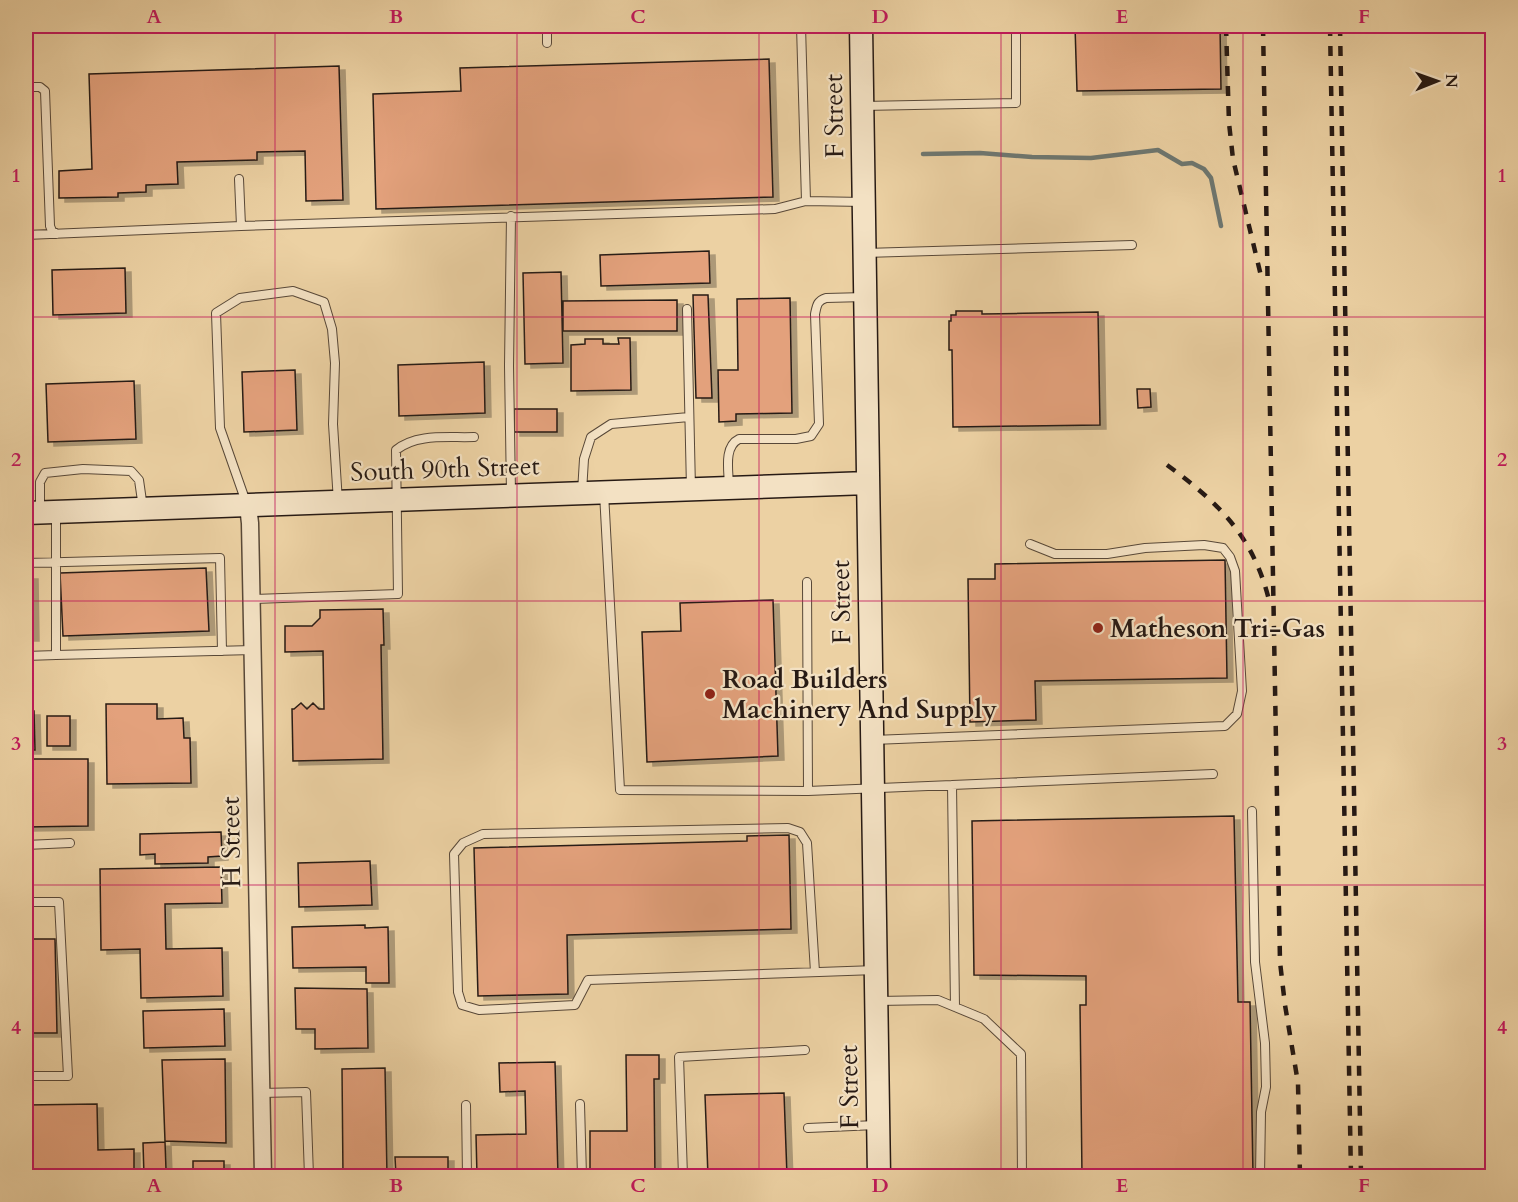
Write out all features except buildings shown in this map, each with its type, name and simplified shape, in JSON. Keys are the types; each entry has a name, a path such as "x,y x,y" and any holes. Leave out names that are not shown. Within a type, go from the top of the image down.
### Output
{"street":[{"name":"F Street","path":"861,26 879,1176"},
{"name":"South 90th Street","path":"40,512 868,483"},
{"name":"H Street","path":"248,506 252,599 263,1176"}],"lane":[{"path":"547,26 548,44"},
{"path":"801,26 806,201"},
{"path":"862,106 1016,103 1016,26"},
{"path":"26,87 40,87 45,91 50,226 57,234"},
{"path":"238,179 241,226"},
{"path":"26,235 511,216 775,209 806,201 864,202"},
{"path":"510,495 508,366 511,216"},
{"path":"865,253 1131,244"},
{"path":"248,506 220,428 216,313 240,298 293,291 324,302 332,329 335,363 333,424 338,502"},
{"path":"729,488 729,451 733,442 739,439 796,439 811,436 816,430 819,424 815,314 817,304 826,298 865,297"},
{"path":"687,309 691,489"},
{"path":"582,493 585,459 591,437 611,424 689,417"},
{"path":"252,599 398,594 396,450 407,442 417,439 474,437"},
{"path":"56,655 55,563 40,512 40,482 45,473 83,469 131,471 139,480 143,509"},
{"path":"604,492 620,790 808,791 1213,774"},
{"path":"872,740 1225,726 1237,714 1242,691 1235,571 1230,557 1222,548 1204,545 1145,548 1107,554 1055,554 1030,543"},
{"path":"26,563 220,558 222,651"},
{"path":"807,582 808,791"},
{"path":"26,656 253,650"},
{"path":"952,785 955,1007"},
{"path":"1252,811 1255,962 1265,1043 1266,1087 1261,1112 1260,1176"},
{"path":"815,972 807,843 800,831 788,828 483,834 463,843 454,854 458,992 462,1005 479,1011 575,1005 588,980 876,970"},
{"path":"26,844 70,843"},
{"path":"26,902 60,902 68,1076 26,1076"},
{"path":"877,1001 938,1000 984,1019 1021,1054 1022,1176"},
{"path":"683,1176 679,1057 805,1050"},
{"path":"261,1093 306,1092 309,1176"},
{"path":"580,1104 582,1176"},
{"path":"466,1105 467,1176"},
{"path":"808,1128 878,1125"}],"waterway":[{"path":"923,154 980,153 1091,158 1158,150 1182,164 1192,163 1204,169 1211,178 1221,226"}],"railway":[{"path":"1226,26 1229,123 1233,159 1261,276"},
{"path":"1263,26 1280,962 1298,1083 1300,1176"},
{"path":"1330,26 1351,1176"},
{"path":"1340,26 1361,1176"},
{"path":"1167,465 1203,493 1232,523 1254,557 1269,600"}],"place":[{"name":"Matheson Tri-Gas","path":"1098,628"},
{"name":"Road Builders Machinery And Supply","path":"710,694"}]}
